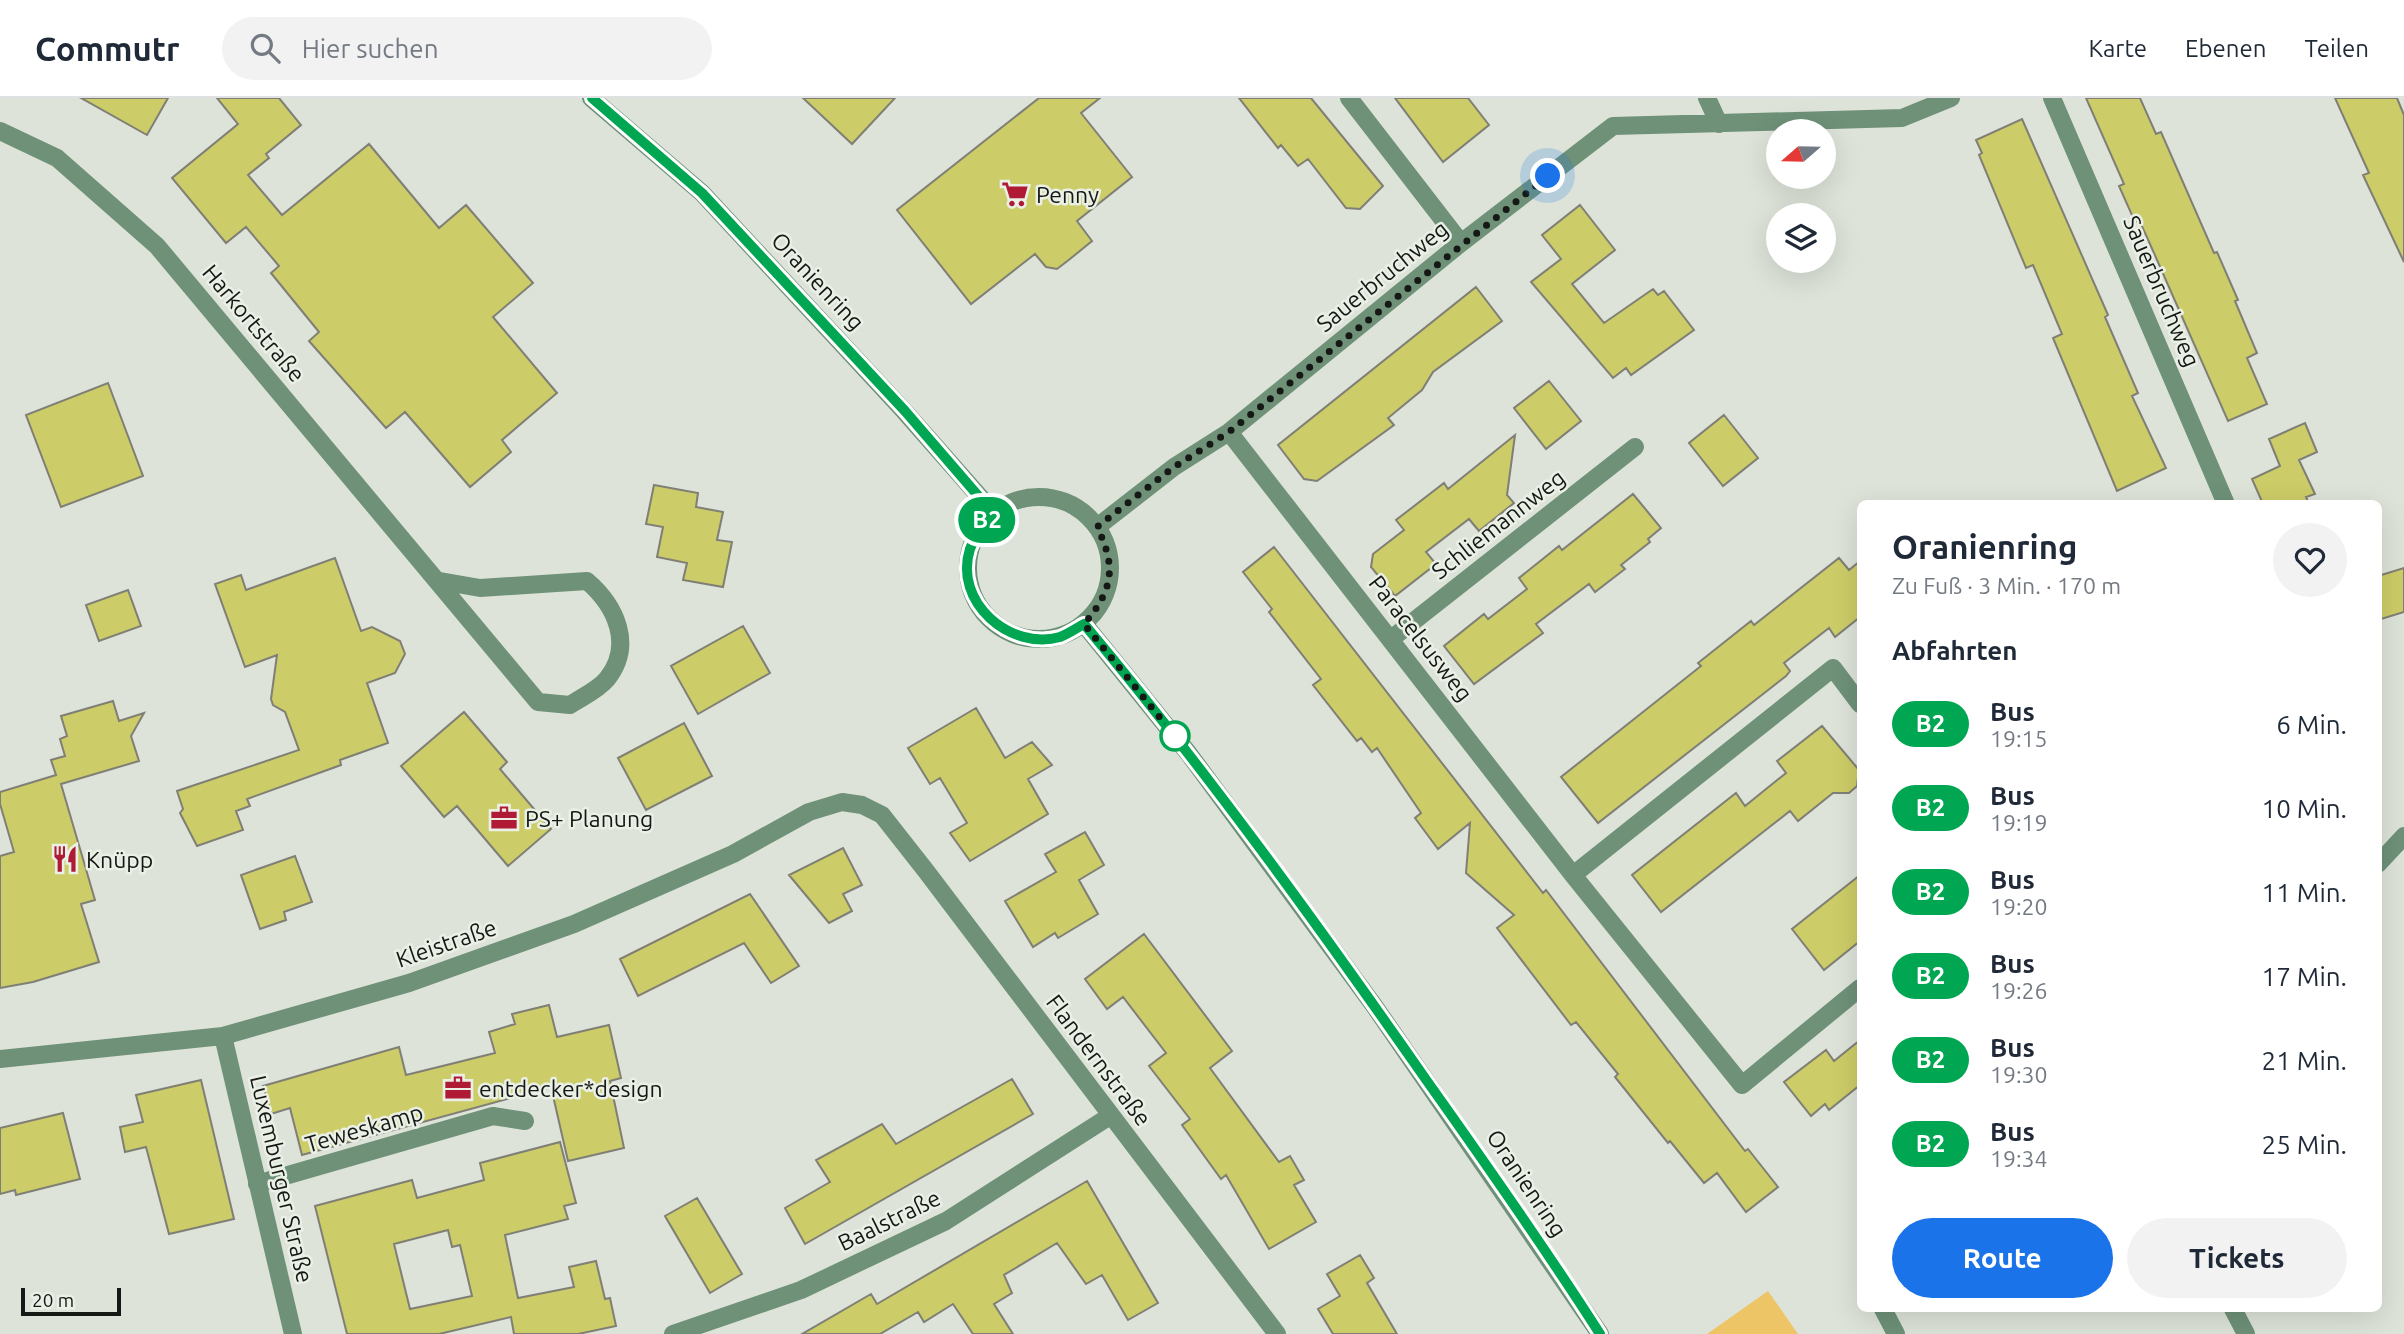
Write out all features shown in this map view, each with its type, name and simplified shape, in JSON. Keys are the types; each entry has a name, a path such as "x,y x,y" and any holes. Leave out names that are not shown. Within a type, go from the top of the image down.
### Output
{"street":[{"name":"Oranienring","path":"592,98 702,193 905,411 993,513"},
{"path":"1349,98 1461,243"},
{"path":"1707,98 1718,124"},
{"name":"Sauerbruchweg","path":"1097,527 1174,467 1229,432 1461,243 1613,126 1902,118 1951,98"},
{"name":"Sauerbruchweg","path":"2052,98 2225,500"},
{"name":"Harkortstraße","path":"0,131 57,158 157,246 440,581 538,702 570,705 606,680 615,666 622,639 616,617 602,594 587,581 480,588 440,581"},
{"name":"Paracelsusweg","path":"1229,432 1573,875 1742,1085 1857,990"},
{"name":"Schliemannweg","path":"1391,639 1635,447"},
{"path":"1049,497 1074,506 1097,527 1108,549 1110,576 1102,603 1084,624 1061,636 1035,640 1010,634 990,620 975,600 968,576 970,551 979,529 993,513 1021,499 1049,497"},
{"name":"Oranienring","path":"1084,624 1189,754 1367,995 1600,1334"},
{"path":"1573,875 1833,668 1857,701"},
{"name":"Kleistraße","path":"0,1059 223,1036 409,983 574,924 733,854 809,812 842,802 862,805 882,815"},
{"name":"Flandernstraße","path":"882,815 1277,1334"},
{"path":"2382,860 2404,836"},
{"name":"Luxemburger Straße","path":"223,1036 293,1334"},
{"name":"Teweskamp","path":"257,1184 493,1116 525,1121"},
{"name":"Baalstraße","path":"673,1334 801,1290 946,1221 1110,1116"},
{"path":"1885,1312 1896,1334"},
{"path":"2234,1312 2245,1334"}],"shaded area":[{"path":"1768,1291 1798,1334 1707,1334"}],"building":[{"path":"81,98 168,98 147,135"},
{"path":"217,98 279,98 301,125 266,154 269,158 248,175 282,215 369,144 439,228 466,205 533,283 493,317 557,393 502,440 511,452 470,487 405,412 386,428 309,341 319,332 271,273 279,266 246,227 226,243 172,178 238,124"},
{"path":"803,98 895,98 852,144"},
{"name":"Penny","path":"1039,98 1100,98 1081,113 1132,177 1077,221 1092,241 1070,259 1057,269 1046,267 1035,254 971,304 897,210"},
{"path":"1239,98 1311,98 1383,186 1360,209 1346,208 1308,159 1298,166 1281,145 1278,148"},
{"path":"1395,98 1468,98 1489,125 1443,162"},
{"path":"2086,98 2140,98 2156,134 2161,132 2214,253 2217,252 2238,300 2235,301 2257,353 2247,358 2267,404 2228,421 2146,235 2139,220 2135,222 2119,186 2124,184"},
{"path":"2335,98 2397,98 2404,115 2404,262 2363,175 2369,173"},
{"path":"2022,119 2108,315 2105,317 2138,393 2132,396 2166,468 2117,491 2053,338 2062,334 2033,265 2026,268 1979,155 1982,153 1976,140"},
{"path":"1580,205 1615,250 1572,284 1604,323 1653,289 1658,295 1664,291 1694,330 1631,375 1626,368 1613,378 1531,282 1561,259 1542,235"},
{"path":"1476,287 1502,321 1433,372 1422,390 1388,418 1394,425 1317,481 1304,479 1278,445"},
{"path":"1549,381 1581,421 1546,449 1514,408"},
{"path":"108,383 143,476 61,507 26,415"},
{"path":"1724,415 1758,458 1723,486 1689,443"},
{"path":"2305,423 2317,452 2299,460 2315,494 2306,497 2307,500 2261,500 2252,479 2280,466 2269,439"},
{"path":"1515,435 1507,495 1514,503 1479,531 1469,519 1426,552 1436,564 1395,596 1371,567 1373,554 1404,530 1396,520 1444,483 1448,489"},
{"path":"654,485 698,493 696,507 723,512 717,540 732,542 723,587 683,580 687,563 657,557 663,527 646,524"},
{"path":"1633,494 1661,528 1648,539 1650,542 1621,565 1625,569 1595,592 1589,584 1536,624 1543,633 1474,684 1444,646 1484,614 1488,619 1527,589 1519,578 1559,546 1562,550"},
{"path":"1274,547 1543,893 1546,890 1745,1151 1748,1149 1778,1187 1746,1212 1717,1173 1704,1183 1670,1141 1668,1143 1615,1077 1618,1074 1576,1022 1571,1025 1497,928 1514,915 1466,873 1470,823 1438,849 1415,818 1421,813 1377,748 1372,752 1361,738 1357,741 1313,685 1321,679 1269,612 1272,609 1243,572"},
{"path":"335,558 361,631 372,627 400,641 405,654 395,673 367,683 388,743 340,760 341,765 247,799 250,806 236,811 243,830 197,846 180,813 183,809 177,791 299,750 285,712 273,705 271,699 277,655 245,667 215,584 241,575 246,590"},
{"path":"1839,558 1849,570 1857,563 1857,619 1835,637 1829,628 1784,663 1790,671 1786,676 1598,823 1561,777 1701,666 1698,663 1751,621 1754,625"},
{"path":"2404,568 2404,612 2382,619 2382,575"},
{"path":"128,590 141,626 99,641 86,605"},
{"path":"743,626 770,673 698,714 671,666"},
{"path":"113,701 119,721 144,713 131,736 139,761 61,784 95,900 81,904 99,962 33,982 0,988 0,856 14,852 0,804 0,792 56,775 51,760 65,756 60,739 67,736 61,716"},
{"path":"976,708 1005,758 1032,742 1052,765 1028,779 1048,814 970,861 950,833 967,823 940,778 930,784 908,748"},
{"path":"464,712 507,762 500,769 551,829 508,866 457,806 444,817 401,766"},
{"path":"684,723 712,776 646,810 618,758"},
{"path":"1822,726 1857,768 1857,786 1849,793 1833,793 1798,821 1790,811 1661,912 1632,875 1736,793 1745,806 1786,773 1777,761"},
{"path":"1085,832 1104,865 1079,880 1098,914 1058,938 1055,933 1033,947 1005,901 1056,872 1045,854"},
{"path":"843,848 862,885 843,894 852,911 829,923 789,875"},
{"path":"295,856 312,902 284,912 286,920 260,929 241,875"},
{"path":"1857,877 1857,943 1824,970 1792,929"},
{"path":"750,894 799,966 771,983 744,943 638,996 620,959"},
{"path":"1144,934 1232,1051 1210,1068 1279,1162 1290,1156 1304,1180 1294,1185 1316,1222 1269,1249 1226,1175 1221,1179 1182,1125 1190,1119 1149,1066 1166,1053 1123,997 1107,1009 1085,979"},
{"path":"549,1005 557,1037 609,1025 621,1078 610,1081 624,1148 568,1161 551,1087 302,1155 290,1108 271,1114 263,1086 399,1047 406,1075 495,1053 489,1032 515,1024 512,1014"},
{"path":"1857,1042 1857,1087 1829,1110 1825,1104 1811,1116 1784,1082 1826,1050 1834,1061"},
{"path":"1012,1079 1033,1114 805,1244 785,1208 830,1182 816,1160 882,1124 896,1144"},
{"path":"201,1080 234,1219 169,1234 146,1147 125,1152 120,1127 143,1122 136,1095"},
{"path":"63,1113 80,1179 16,1195 15,1190 0,1194 0,1128"},
{"path":"560,1142 576,1203 564,1206 568,1219 505,1235 518,1298 574,1287 569,1267 596,1261 605,1299 610,1298 616,1326 578,1334 514,1334 511,1317 439,1334 347,1334 315,1206 412,1180 417,1198 484,1180 480,1163","holes":["448,1230 452,1247 460,1245 472,1296 410,1309 394,1244"]},
{"path":"1087,1181 1158,1303 1128,1320 1102,1275 1086,1284 1057,1243 1004,1275 1012,1293 994,1304 1013,1334 973,1334 953,1304 924,1322 918,1312 880,1334 802,1334 871,1294 877,1304"},
{"path":"697,1198 742,1274 710,1293 665,1216"},
{"path":"1360,1255 1374,1278 1367,1283 1397,1334 1333,1334 1318,1309 1340,1296 1327,1274"}],"bus line":[{"name":"B2","path":"592,98 702,193 905,411 993,513 979,529 970,551 968,576 975,600 990,620 1010,634 1035,640 1061,636 1084,624 1113,659 1189,754 1375,1007 1600,1334"}],"place":[{"name":"Penny","path":"1015,194"},
{"name":"PS+ Planung","path":"504,818"},
{"name":"Knüpp","path":"65,859"},
{"name":"entdecker*design","path":"458,1088"}],"route":[{"path":"1175,736 1084,624 1102,603 1110,576 1108,549 1097,527 1174,467 1229,432 1461,243 1548,176"}]}
